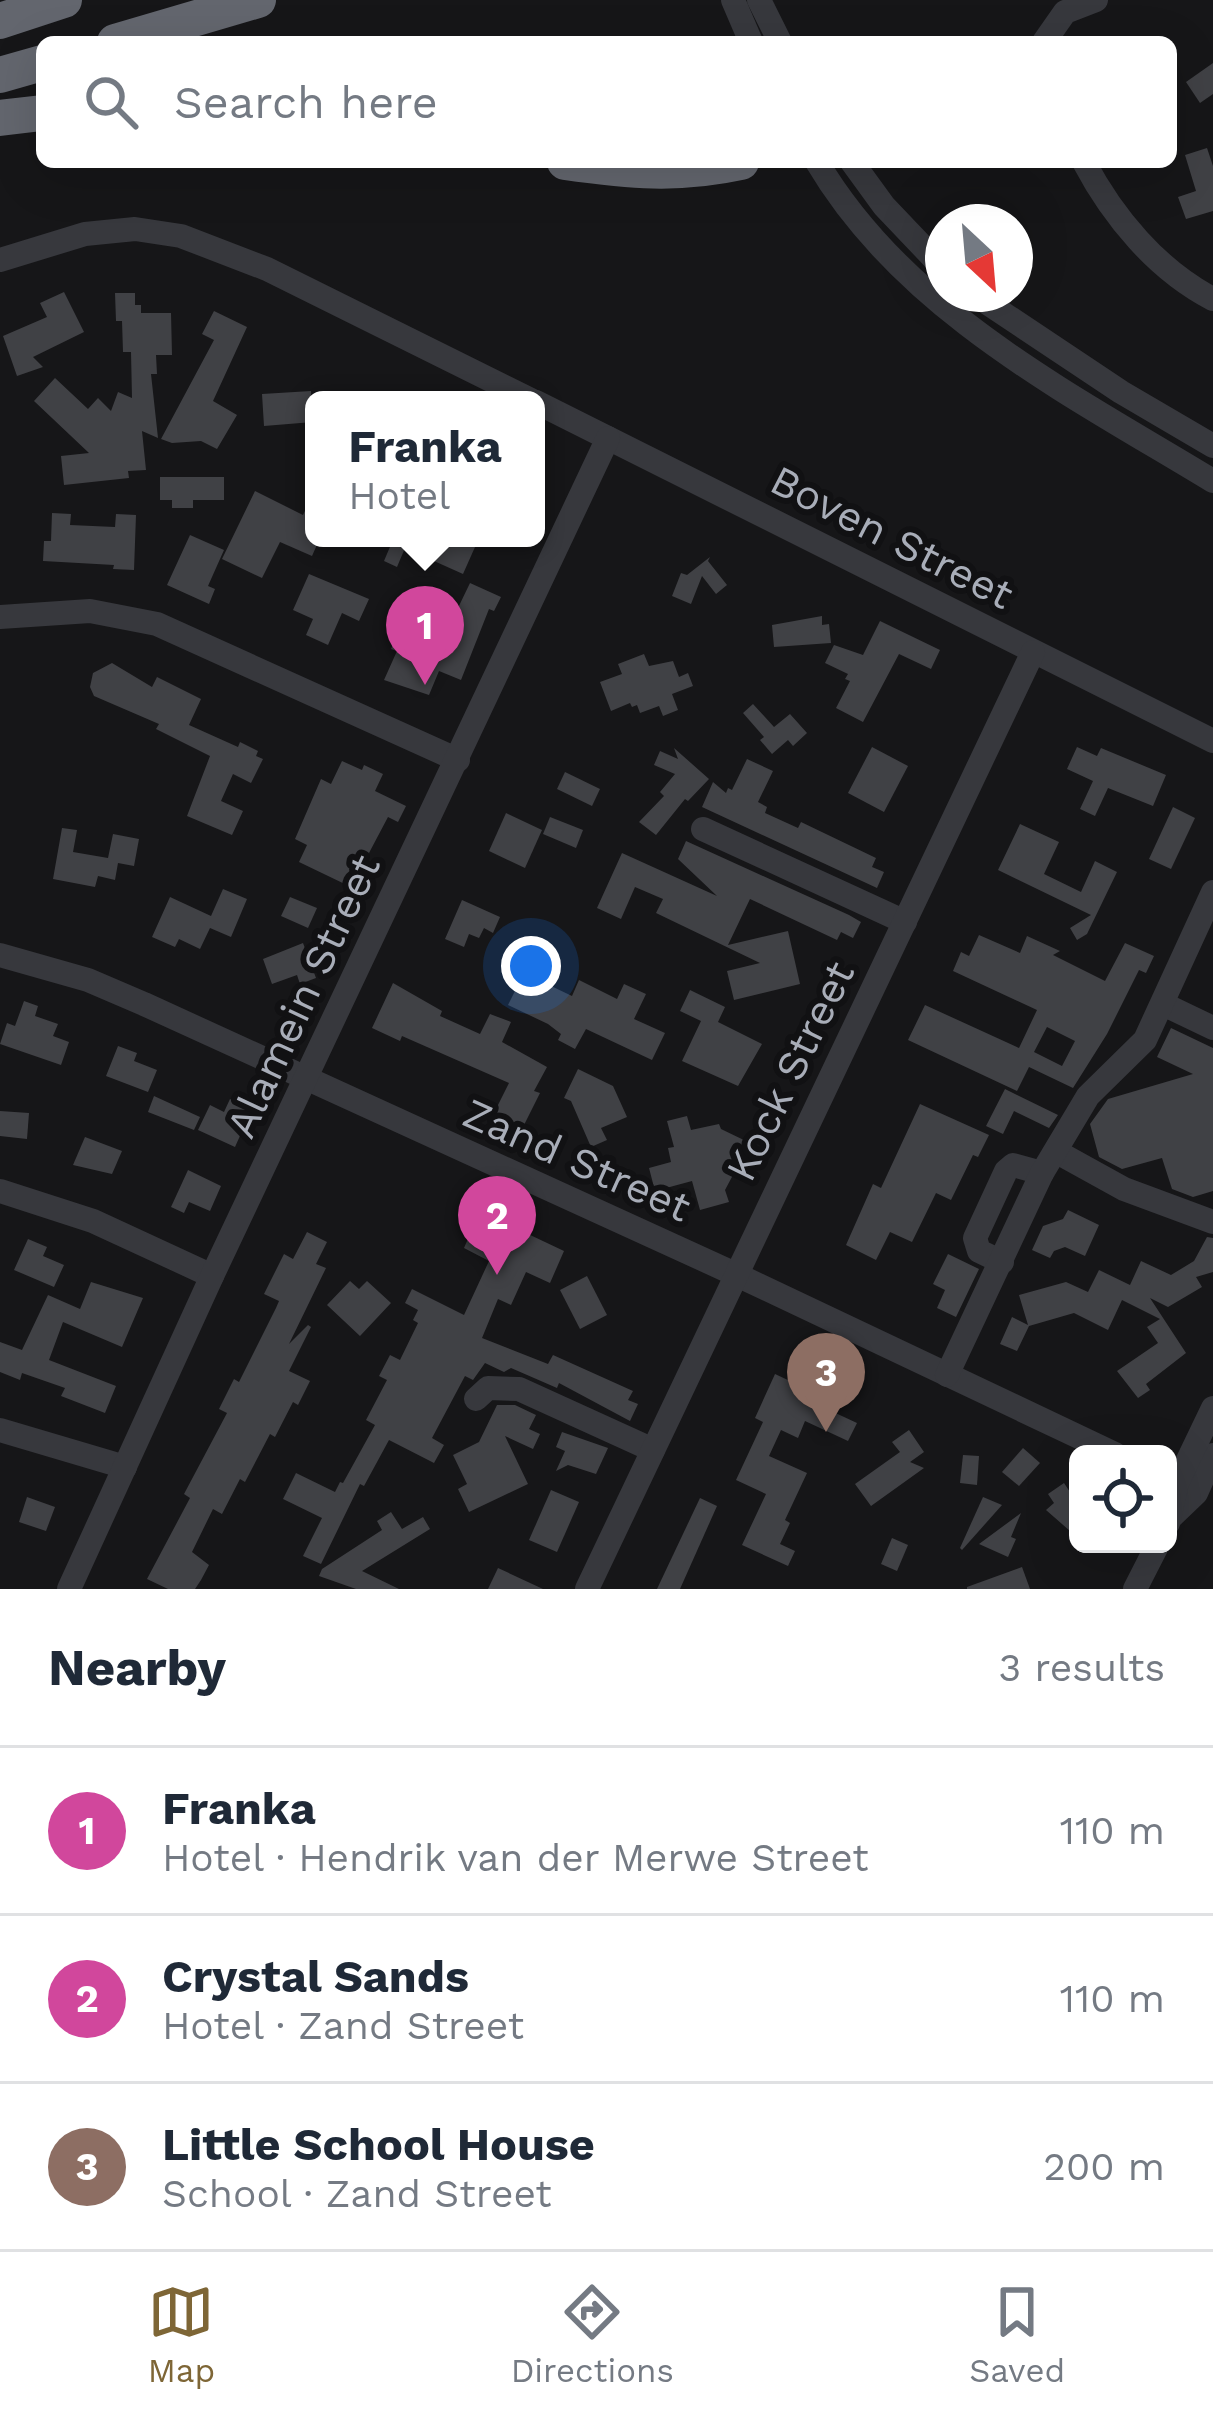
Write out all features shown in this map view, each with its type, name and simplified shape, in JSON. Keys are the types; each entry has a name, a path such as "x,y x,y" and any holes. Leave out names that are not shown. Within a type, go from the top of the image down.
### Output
{"highway":[{"path":"0,21 64,0"},
{"path":"135,36 258,0"},
{"path":"0,76 36,65"},
{"path":"0,118 36,114"},
{"path":"611,168 650,173 692,168"}],"street":[{"path":"734,0 749,36"},
{"path":"759,0 777,36"},
{"path":"1049,33 1065,12 1096,0"},
{"path":"821,168 863,225 943,305 1045,379 1213,481"},
{"path":"857,168 925,251"},
{"path":"1088,168 1130,229 1167,269 1213,299"},
{"name":"Boven Street","path":"0,260 85,234 135,229 181,236 267,269 514,391"},
{"path":"1001,312 1120,392 1213,446"},
{"name":"Boven Street","path":"545,406 1213,741"},
{"name":"Alamein Street","path":"69,1589 608,438"},
{"path":"0,617 90,611 158,624 458,760"},
{"name":"Kock Street","path":"587,1589 1033,652"},
{"path":"703,829 905,922"},
{"path":"946,1375 1002,1262 979,1251 975,1238 1006,1171 1023,1165 1042,1173 1088,1096 1145,1040 1213,892"},
{"name":"Zand Street","path":"0,955 88,980 735,1274 1096,1445"},
{"path":"1163,1004 1213,1028"},
{"path":"1057,1152 1124,1189 1213,1222"},
{"path":"0,1191 93,1221 212,1276"},
{"path":"476,1399 488,1388 518,1390 652,1450"},
{"path":"1188,1489 1213,1408"},
{"path":"0,1430 125,1467"},
{"path":"1188,1489 1213,1455"},
{"path":"1135,1589 1153,1553"}],"building":[{"path":"1213,63 1213,94 1200,103 1186,82"},
{"path":"1207,148 1213,166 1213,211 1186,219 1178,197 1196,191 1185,155"},
{"path":"64,292 84,332 33,357 43,367 17,376 3,336 47,317 40,303"},
{"path":"115,293 135,293 141,313 171,313 172,355 156,355 157,374 151,374 158,438 142,431 146,470 128,471 129,478 64,485 61,456 89,453 34,401 55,378 88,409 98,398 111,411 118,392 132,398 131,352 123,352"},
{"path":"214,311 247,327 213,401 237,415 217,449 201,441 161,439 214,340 202,334"},
{"path":"305,391 305,423 264,426 262,394"},
{"path":"160,477 224,477 224,500 193,500 193,508 172,508 172,500 160,500"},
{"path":"255,491 303,515 305,511 305,547 316,547 312,556 280,542 262,578 222,559"},
{"path":"52,513 71,514 70,525 115,527 116,514 136,515 134,570 43,561 44,541 51,541"},
{"path":"190,535 224,550 208,586 215,589 209,604 167,585"},
{"path":"390,547 475,547 463,574 405,548 397,567 384,561"},
{"path":"710,557 708,561 727,585 716,594 702,576 691,604 672,596 681,573 687,575"},
{"path":"309,574 369,599 359,621 342,613 328,645 306,635 313,619 293,610"},
{"path":"470,583 501,597 494,611 489,609 461,680 439,671 429,695 384,680 404,620 444,637"},
{"path":"822,616 822,625 829,624 831,643 774,647 772,625"},
{"path":"880,621 940,650 931,669 899,654 863,722 836,708 850,681 845,679 848,674 825,663 834,645 863,655"},
{"path":"644,654 649,666 673,661 679,677 688,673 693,686 672,694 678,710 663,716 659,706 640,713 630,703 611,711 600,682 622,674 618,664"},
{"path":"112,663 152,687 157,677 201,699 189,725 258,751 256,756 263,759 251,783 233,774 221,801 243,811 232,835 187,816 210,756 156,729 159,724 94,696 90,687 93,673"},
{"path":"753,704 774,727 790,714 807,733 793,746 788,740 772,754 743,713"},
{"path":"872,747 908,766 884,812 848,793"},
{"path":"1077,747 1097,756 1101,748 1166,775 1153,806 1108,788 1095,816 1080,809 1093,781 1067,769"},
{"path":"674,748 709,779 685,799 656,835 639,822 664,796 660,792 675,774 654,765 660,751 678,759"},
{"path":"747,759 773,771 758,802 767,807 765,813 798,828 801,822 876,858 872,867 884,872 877,888 702,807 713,782 726,793 732,790"},
{"path":"342,761 383,774 375,791 406,806 398,822 388,817 351,887 299,862 307,845 295,839 321,779 331,784"},
{"path":"565,772 600,789 592,806 557,789"},
{"path":"1173,807 1195,818 1171,869 1149,859"},
{"path":"506,813 542,830 525,868 489,851"},
{"path":"550,817 583,830 576,848 543,834"},
{"path":"1020,824 1059,842 1044,874 1081,892 1095,861 1117,872 1087,934 1077,940 1070,928 1091,915 998,870"},
{"path":"62,828 77,830 73,852 108,858 113,834 139,839 134,866 118,863 115,880 98,876 95,887 53,879"},
{"path":"686,841 849,915 861,922 853,938 841,932 837,940 750,899 728,945 788,931 800,984 734,1000 727,971 760,963 656,913 663,899 635,887 621,919 597,908 622,853 717,896 678,859"},
{"path":"223,889 247,899 231,937 210,928 200,949 179,939 175,947 152,937 170,897 211,916"},
{"path":"290,897 317,908 308,928 281,916"},
{"path":"462,900 500,917 493,933 484,928 479,938 469,934 464,947 445,939"},
{"path":"979,935 1020,953 1027,936 1105,981 1125,943 1154,956 1146,973 1139,970 1073,1088 1029,1067 1017,1091 908,1040 925,1005 1019,1048 1037,1010 953,971 961,952 969,956","holes":["1047,1027 1075,1041 1062,1066 1034,1052"]},
{"path":"303,943 316,978 300,984 297,975 272,984 263,959"},
{"path":"524,973 572,996 579,980 617,999 624,984 646,994 634,1019 665,1033 652,1060 586,1029 575,1049 558,1040 561,1034 548,1024 508,1005"},
{"path":"393,983 442,1011 440,1016 480,1034 490,1014 511,1022 502,1042 547,1067 523,1127 494,1113 509,1083 402,1036 400,1041 372,1028"},
{"path":"690,990 725,1007 718,1022 762,1044 738,1086 682,1061 701,1021 680,1011"},
{"path":"24,1001 38,1006 35,1016 58,1024 53,1036 69,1042 61,1065 0,1044 7,1023 15,1026"},
{"path":"1171,1028 1213,1048 1213,1191 1193,1197 1172,1189 1162,1158 1122,1169 1099,1157 1090,1124 1108,1099 1193,1074 1157,1057"},
{"path":"118,1046 137,1053 134,1061 157,1070 148,1092 106,1076"},
{"path":"578,1069 613,1086 627,1117 601,1128 607,1140 591,1147 571,1101 564,1098"},
{"path":"1005,1089 1058,1115 1049,1128 1014,1111 1003,1134 986,1126"},
{"path":"154,1096 200,1117 194,1130 148,1112"},
{"path":"230,1099 252,1109 235,1147 198,1130 210,1105 224,1112"},
{"path":"920,1104 989,1135 978,1157 973,1155 951,1200 936,1193 912,1242 890,1232 876,1260 846,1245 873,1184 881,1188"},
{"path":"0,1111 29,1113 27,1139 0,1136"},
{"path":"687,1116 691,1130 719,1124 750,1143 725,1190 729,1202 700,1210 692,1181 655,1191 649,1168 671,1162 668,1148 674,1147 667,1121"},
{"path":"85,1137 122,1151 112,1174 73,1165"},
{"path":"188,1170 221,1186 210,1211 189,1202 184,1213 171,1207"},
{"path":"1068,1210 1099,1225 1085,1256 1065,1247 1050,1258 1032,1250 1043,1226 1063,1219"},
{"path":"507,1224 564,1251 550,1283 526,1272 511,1305 498,1299 482,1338 548,1364 553,1355 633,1391 628,1400 638,1404 630,1421 559,1383 557,1388 511,1368 504,1372 485,1363 473,1380 465,1376 432,1438 444,1445 434,1463 389,1440 364,1486 360,1484 321,1564 303,1556 322,1518 283,1499 296,1473 335,1492 343,1483 375,1425 366,1420 387,1380 379,1376 390,1355 400,1360 418,1323 413,1320 418,1310 405,1303 412,1289 464,1315 489,1261 464,1248 474,1225 500,1238"},
{"path":"307,1232 327,1242 316,1264 326,1268 289,1344 311,1327 289,1371 310,1381 275,1437 270,1434 245,1482 240,1479 222,1514 213,1509 192,1552 209,1565 195,1589 168,1589 147,1579 227,1413 219,1409 234,1379 239,1382 279,1301 264,1294 284,1254 293,1259"},
{"path":"1207,1237 1213,1238 1213,1272 1196,1277 1202,1287 1168,1307 1150,1298 1186,1353 1146,1384 1150,1390 1138,1398 1117,1371 1158,1343 1147,1327 1160,1319 1122,1300 1108,1330 1074,1313 1029,1326 1017,1351 1000,1344 1012,1317 1028,1325 1019,1295 1066,1282 1088,1292 1099,1270 1130,1285 1141,1261 1171,1275 1194,1261"},
{"path":"28,1239 47,1247 43,1256 64,1265 54,1287 14,1270"},
{"path":"948,1254 979,1269 956,1317 937,1308 945,1290 933,1284"},
{"path":"587,1276 607,1315 580,1329 560,1290"},
{"path":"350,1281 359,1289 367,1281 391,1303 360,1336 327,1305"},
{"path":"91,1282 143,1298 122,1347 63,1322 49,1360 116,1386 105,1413 61,1396 65,1388 22,1373 20,1380 0,1372 0,1342 22,1350 48,1295 80,1309"},
{"path":"775,1374 818,1394 814,1403 857,1423 848,1441 805,1421 798,1438 781,1430 769,1456 807,1473 785,1520 790,1523 780,1544 795,1551 788,1566 742,1545 766,1494 736,1480 763,1422 755,1418"},
{"path":"497,1405 515,1405 536,1415 529,1429 540,1434 533,1449 505,1436 528,1484 469,1512 458,1489 467,1484 453,1455 479,1442"},
{"path":"909,1430 924,1452 910,1462 924,1468 871,1506 855,1484 900,1452 892,1442"},
{"path":"562,1432 608,1448 596,1474 568,1465 556,1471 565,1451 556,1447"},
{"path":"1023,1448 1040,1463 1019,1486 1002,1472"},
{"path":"963,1455 979,1456 977,1485 960,1483"},
{"path":"1064,1483 1069,1490 1069,1530 1046,1510 1054,1503 1048,1494"},
{"path":"551,1490 579,1502 557,1552 529,1540"},
{"path":"27,1497 55,1507 46,1531 19,1522"},
{"path":"983,1497 1002,1505 962,1550 960,1548"},
{"path":"700,1498 717,1506 680,1589 657,1589"},
{"path":"391,1512 402,1529 423,1517 430,1529 362,1571 399,1589 356,1589 319,1576 322,1569 382,1530 377,1521"},
{"path":"1021,1513 1008,1557 979,1544"},
{"path":"892,1538 908,1545 897,1571 881,1564"},
{"path":"1022,1567 1030,1589 967,1589 967,1587"},
{"path":"498,1568 543,1589 488,1589"}],"place":[{"name":"Franka","path":"425,685"},
{"name":"Crystal Sands","path":"497,1275"},
{"name":"Little School House","path":"826,1432"}]}
